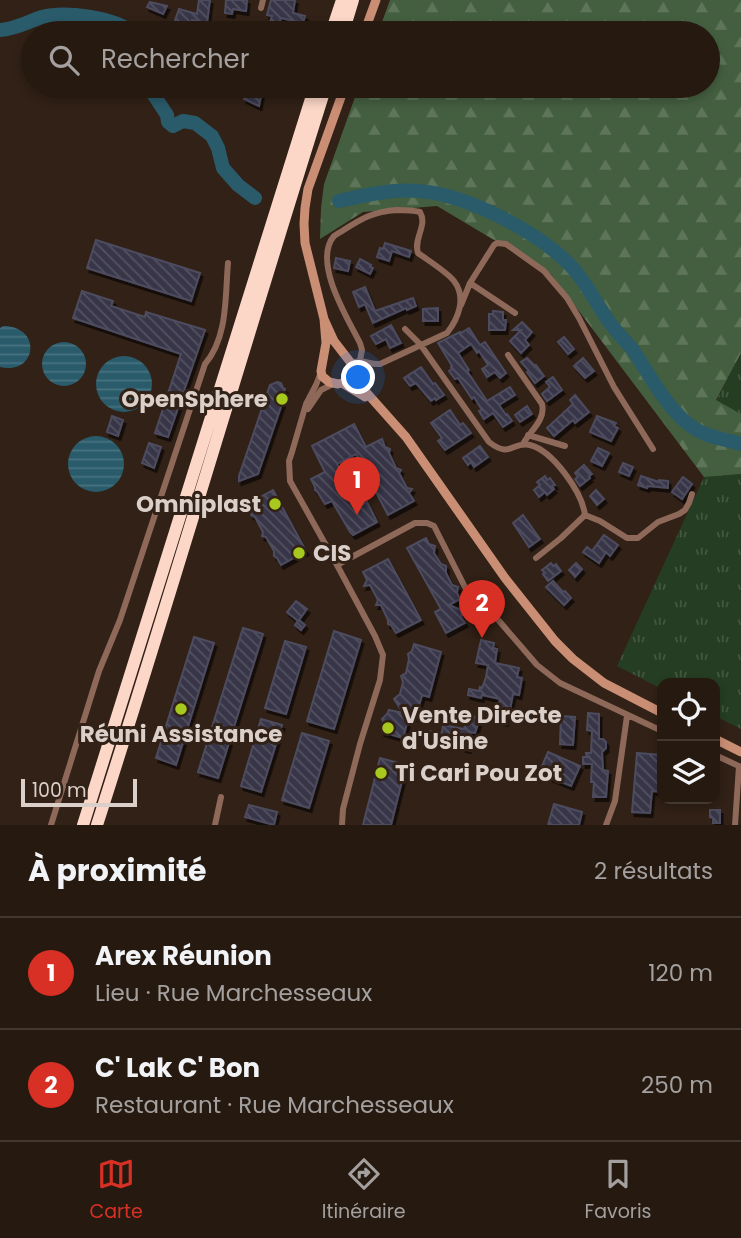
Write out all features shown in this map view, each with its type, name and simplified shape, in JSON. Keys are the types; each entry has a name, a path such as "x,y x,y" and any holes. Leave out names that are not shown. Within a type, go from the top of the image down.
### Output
{"highway":[{"path":"335,21 342,0"},
{"path":"347,21 354,0"},
{"path":"83,825 311,98"},
{"path":"97,825 322,98"}],"street":[{"path":"368,21 376,0"},
{"path":"341,98 305,208 305,243 324,319 324,359 316,385 306,404 289,461 290,481 383,655 380,680 360,744 343,809 342,825"},
{"path":"303,416 321,390 348,379 362,350 334,290 328,250 334,236 371,214 382,211 420,212 424,219 416,246 418,253 453,280 460,299 459,311"},
{"path":"354,365 380,364 447,333 454,324 470,283 494,246 497,243 506,244 544,271 567,298 618,394 653,449"},
{"path":"51,825 99,671 120,621 205,364 220,337 228,263"},
{"path":"470,283 515,313"},
{"path":"324,319 334,341 354,365 375,404 406,437 505,578 555,642 604,683 657,710"},
{"path":"405,328 489,442 504,450 523,444 544,452 578,492 585,515"},
{"path":"324,359 332,353 343,354"},
{"path":"508,355 542,404 543,416 523,444"},
{"path":"321,372 325,379 338,383 375,404"},
{"path":"528,435 565,446"},
{"path":"585,515 627,538 638,538 658,522 685,510 692,494"},
{"path":"536,558 585,515"},
{"path":"337,565 415,523 433,526 471,599 488,608 537,665 561,683 657,729"},
{"path":"606,825 615,801 627,716"},
{"path":"719,741 741,752"},
{"path":"720,757 740,766 735,825"},
{"path":"215,825 221,797"}],"green space":[{"path":"390,0 741,0 741,353 716,400 741,414 741,474 704,477 551,274 437,206 363,212 320,239 324,184 355,98 720,98 720,21 382,21"},
{"path":"741,353 741,414 716,401"},
{"path":"741,474 741,729 720,718 720,678 657,678 657,686 617,666 704,477"}],"water":[{"path":"0,328 16,328 25,334 29,341 28,358 12,368 0,367"},
{"path":"64,342 79,349 86,364 79,379 64,386 49,379 42,364 49,349"},
{"path":"124,356 135,358 144,364 150,373 150,395 144,404 135,410 124,412 113,410 104,404 98,395 96,384 98,373 104,364 113,358"},
{"path":"96,436 107,438 116,444 122,453 122,475 116,484 107,490 96,492 85,490 76,484 70,475 68,464 70,453 76,444 85,438"}],"building":[{"path":"199,0 210,0 207,21 175,21 179,9 197,14"},
{"path":"226,0 247,0 246,11 233,9 232,14 225,13"},
{"path":"271,0 295,0 293,13 305,16 304,21 281,18 280,21 270,21 272,16 267,15"},
{"path":"150,2 167,6 163,14 147,7"},
{"path":"244,98 261,98 259,106"},
{"path":"96,240 200,273 191,301 87,268"},
{"path":"385,243 411,251 409,257 392,251 389,261 377,257"},
{"path":"336,258 350,261 348,271 334,268"},
{"path":"360,259 373,268 370,274 356,267"},
{"path":"365,287 375,311 413,298 416,306 373,323 365,304 359,307 353,292"},
{"path":"82,291 113,301 111,306 145,317 146,312 205,330 168,437 155,433 181,354 73,318"},
{"path":"438,308 438,321 423,321 423,309"},
{"path":"493,311 503,312 505,330 489,330 489,314 493,314"},
{"path":"522,322 532,332 525,340 529,345 521,353 510,341 521,330 513,330"},
{"path":"391,325 401,343 390,348 386,339 376,344 371,336"},
{"path":"469,328 480,345 485,342 506,373 500,378 495,372 487,377 482,369 488,365 471,344 458,353 487,401 510,387 515,395 499,405 512,421 503,427 493,413 484,419 474,397 472,399 458,378 455,379 449,371 452,366 438,343"},
{"path":"564,337 574,349 568,354 558,342"},
{"path":"527,358 544,376 535,383 521,362"},
{"path":"583,358 594,371 585,378 574,366"},
{"path":"421,367 444,395 436,400 435,398 431,401 416,383 410,386 404,378"},
{"path":"553,377 562,390 547,401 542,394 550,387 546,382"},
{"path":"277,382 285,389 284,398 258,474 239,481 270,385"},
{"path":"575,395 589,412 575,423 573,420 554,436 547,428 573,404 570,400"},
{"path":"527,406 532,414 520,422 515,415"},
{"path":"450,410 460,425 463,423 471,433 445,450 438,441 442,438 431,423"},
{"path":"112,416 123,420 118,436 107,432"},
{"path":"597,416 616,423 614,426 618,428 611,441 590,432"},
{"path":"354,424 366,447 382,439 385,447 390,449 389,453 396,468 401,470 399,473 407,488 412,489 409,493 414,501 388,515 356,454 337,464 359,506 367,502 377,522 353,535 332,501 325,504 311,479 325,472 312,446"},
{"path":"149,443 161,447 154,468 142,463"},
{"path":"480,446 488,457 474,467 471,462 468,465 463,458"},
{"path":"598,448 609,453 602,466 591,461"},
{"path":"623,463 633,467 629,476 619,472"},
{"path":"584,465 592,474 580,486 575,479 578,477 575,473"},
{"path":"545,476 555,485 552,486 554,489 539,497 534,490 540,485 537,482"},
{"path":"641,476 659,482 668,481 668,488 638,485"},
{"path":"683,477 692,484 682,499 672,492"},
{"path":"273,490 306,551 281,565 266,537 262,536 263,532 255,517 251,515 248,504"},
{"path":"596,490 604,499 597,505 590,496"},
{"path":"523,515 540,539 529,547 513,523"},
{"path":"604,535 618,545 610,556 606,552 599,563 583,552 587,547 592,551"},
{"path":"426,538 429,544 435,546 434,553 441,564 446,566 446,573 452,585 458,587 460,599 449,605 461,610 465,623 446,633 435,612 441,609 407,548"},
{"path":"388,559 421,620 396,633 388,624 381,605 376,605 378,600 370,585 364,586 367,580 363,572"},
{"path":"551,563 553,566 556,564 561,571 548,581 542,570"},
{"path":"576,563 582,569 575,577 569,570"},
{"path":"553,581 571,598 564,605 546,587"},
{"path":"296,601 307,609 299,620 305,625 301,630 295,625 298,621 287,612"},
{"path":"243,628 263,634 218,778 198,772"},
{"path":"334,631 361,640 334,729 307,721"},
{"path":"194,637 214,643 176,765 156,758"},
{"path":"481,640 494,643 493,648 497,649 495,663 519,668 517,677 522,678 519,695 513,694 505,722 496,720 500,699 468,695 469,689 479,691 480,687 482,688 486,677 488,665 476,663"},
{"path":"285,641 306,647 286,714 265,708"},
{"path":"414,644 441,652 429,697 422,695 416,717 409,716 403,738 382,732 382,719 389,710 403,713 394,699 400,694 403,682 401,676 406,673 408,654"},
{"path":"588,713 599,714 599,739 606,742 606,748 602,752 603,770 608,771 606,797 593,797 592,764 583,764 583,757 587,757 586,753 591,753 592,731 587,730"},
{"path":"468,715 480,718 475,733 471,732 468,749 440,742 440,745 424,742 429,731 442,733 443,725 464,729"},
{"path":"561,716 575,717 573,745 560,744"},
{"path":"261,719 282,725 261,792 241,786"},
{"path":"302,733 329,741 309,808 282,800"},
{"path":"548,752 580,766 571,786 539,773"},
{"path":"637,753 657,755 657,792 652,791 650,813 632,812"},
{"path":"380,758 406,765 391,825 363,825"},
{"path":"554,804 582,812 579,825 548,825"},
{"path":"249,805 277,812 274,825 245,817"},
{"path":"710,810 720,810 720,823 713,823"}],"waterway":[{"path":"32,21 52,15 108,21"},
{"path":"0,30 21,25"},
{"path":"156,98 167,115 168,122 173,126 183,121 195,123 212,136 223,168 238,185 255,198"},
{"path":"339,201 398,191 418,191 457,199 519,227 575,270 659,391 683,419 702,433 741,444"}],"place":[{"name":"OpenSphere","path":"282,399"},
{"name":"Omniplast","path":"275,504"},
{"name":"Arex Réunion","path":"357,515"},
{"name":"CIS","path":"299,553"},
{"name":"C' Lak C' Bon","path":"482,638"},
{"name":"Réuni Assistance","path":"181,709"},
{"name":"Vente Directe d'Usine","path":"388,728"},
{"name":"Ti Cari Pou Zot","path":"381,773"}]}
